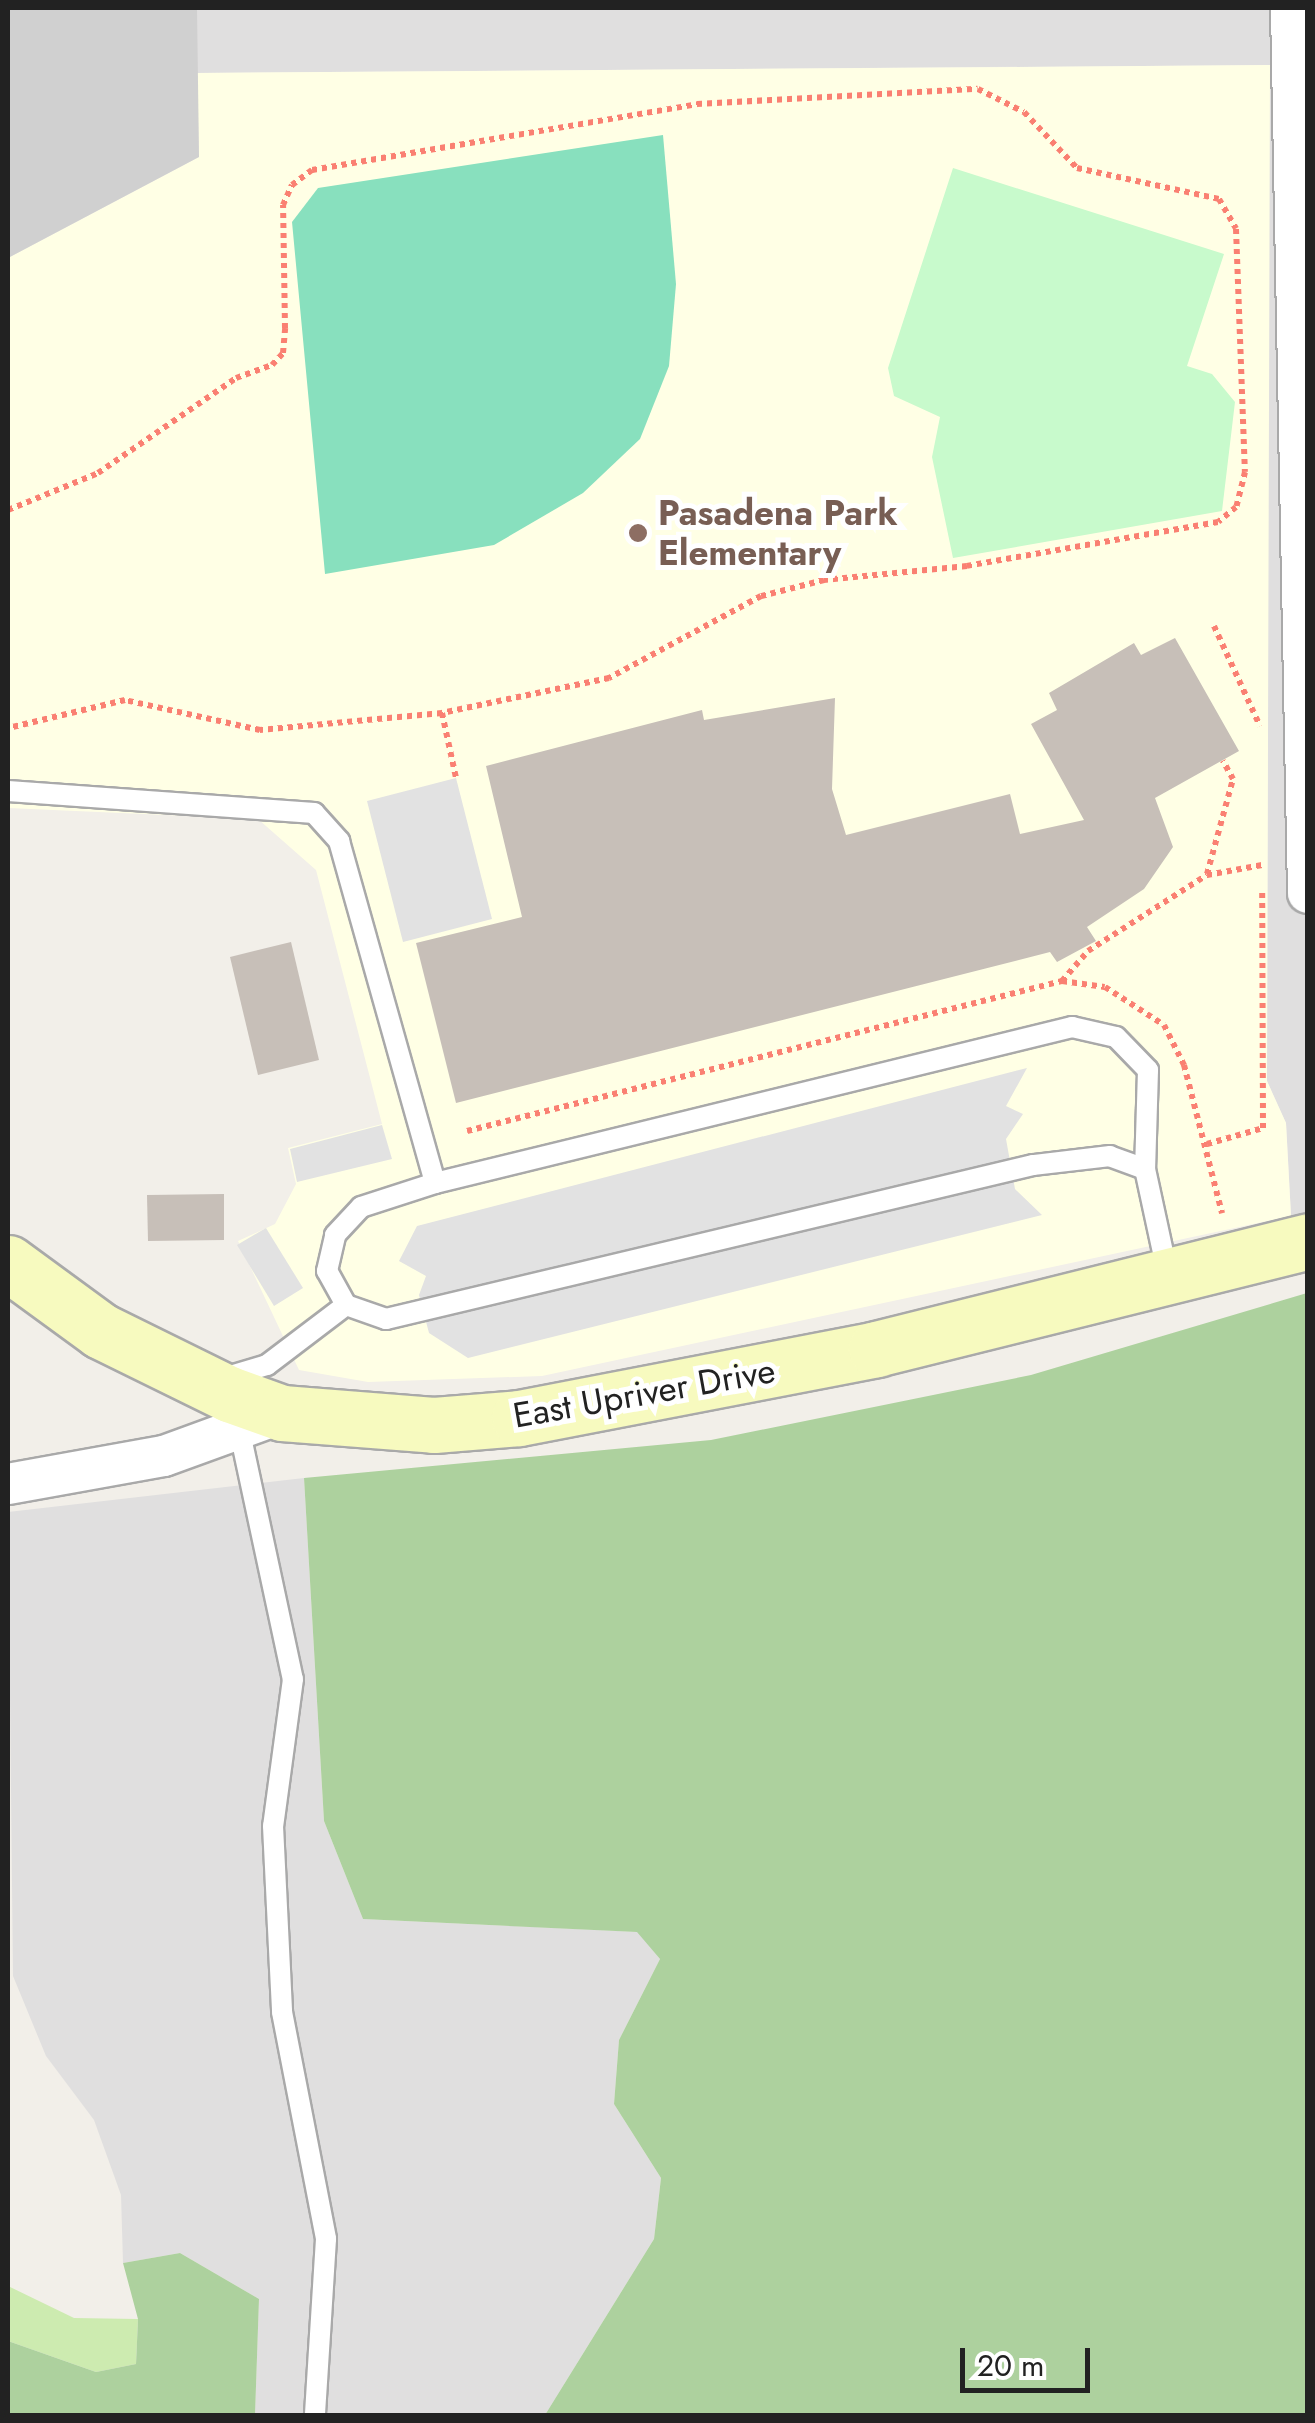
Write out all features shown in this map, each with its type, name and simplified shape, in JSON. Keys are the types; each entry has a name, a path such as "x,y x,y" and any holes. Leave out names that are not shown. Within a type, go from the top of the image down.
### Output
{"main road":[{"name":"East Upriver Drive","path":"8,1263 101,1331 204,1383 260,1421 350,1423 518,1418 876,1349 1308,1241"}],"street":[{"path":"1292,8 1302,335 1308,893"},
{"path":"8,1484 164,1456 260,1421"}],"lane":[{"path":"8,791 314,813 339,841 435,1183"},
{"path":"1145,1169 1110,1156 1033,1165 435,1311 386,1318 346,1305 328,1271 335,1235 361,1208 435,1183 1072,1027 1116,1037 1148,1070 1145,1169 1168,1277"},
{"path":"204,1383 267,1365 346,1305"},
{"path":"260,1421 293,1679 273,1826 282,2012 326,2239 314,2416"}],"path":[{"path":"8,510 98,473 236,378 272,366 285,328 283,205 292,185 312,170 697,104 978,89 1024,112 1077,168 1219,199 1236,229 1242,272 1245,472 1236,508 1218,522 967,566 824,580 761,596 609,678 442,713 260,730 124,700 8,728"},
{"path":"1214,626 1262,734"},
{"path":"442,713 456,778"},
{"path":"1207,875 1233,778 1223,760"},
{"path":"1207,1144 1263,1128 1262,846"},
{"path":"1062,982 1088,951 1207,875 1262,864"}],"shaded area":[{"path":"8,8 197,8 199,157 8,258"},
{"path":"197,8 1307,8 1307,1212 1291,1216 1286,1123 1267,1081 1269,65 197,73"},
{"name":"Pasadena Park Elementary","path":"1270,65 1267,1081 1286,1123 1291,1216 542,1376 368,1382 299,1370 238,1241 275,1224 296,1184 288,1148 382,1124 316,870 258,819 8,808 8,258 199,157 197,73"},
{"path":"456,778 492,919 403,942 367,801"},
{"path":"1027,1068 1006,1106 1023,1114 1006,1139 1015,1189 1042,1215 468,1358 429,1333 419,1295 426,1276 399,1261 417,1226"},
{"path":"382,1125 392,1159 297,1182 290,1149"},
{"path":"266,1228 303,1288 274,1306 237,1245"},
{"path":"304,1478 324,1821 363,1919 638,1932 660,1959 619,2040 614,2104 661,2178 654,2239 545,2415 255,2415 259,2299 180,2253 123,2263 121,2195 94,2120 46,2056 13,1976 8,1512"}],"green space":[{"path":"663,135 676,284 669,366 640,439 583,493 494,545 325,574 292,222 318,188"},
{"path":"953,168 1224,254 1187,366 1212,374 1235,402 1222,511 953,558 932,457 940,417 894,396 888,368"},
{"path":"1307,1293 1307,2415 545,2415 654,2239 661,2178 614,2104 619,2040 660,1959 637,1932 363,1919 324,1821 304,1478 711,1440 1031,1375"},
{"path":"180,2253 259,2299 255,2415 8,2415 8,2341 96,2372 136,2364 138,2319 123,2263"},
{"path":"8,2286 74,2318 138,2319 136,2364 96,2372 8,2341"}],"building":[{"path":"1175,638 1239,751 1155,798 1173,847 1144,889 1087,927 1096,941 1057,962 1050,952 456,1103 416,943 522,917 486,766 702,710 704,720 835,698 832,789 846,835 1010,794 1020,834 1084,820 1031,724 1057,710 1049,693 1134,643 1141,655"},
{"path":"291,942 319,1060 258,1075 230,957"},
{"path":"224,1194 224,1240 148,1241 147,1195"}],"place":[{"name":"Pasadena Park Elementary","path":"638,533"}]}
